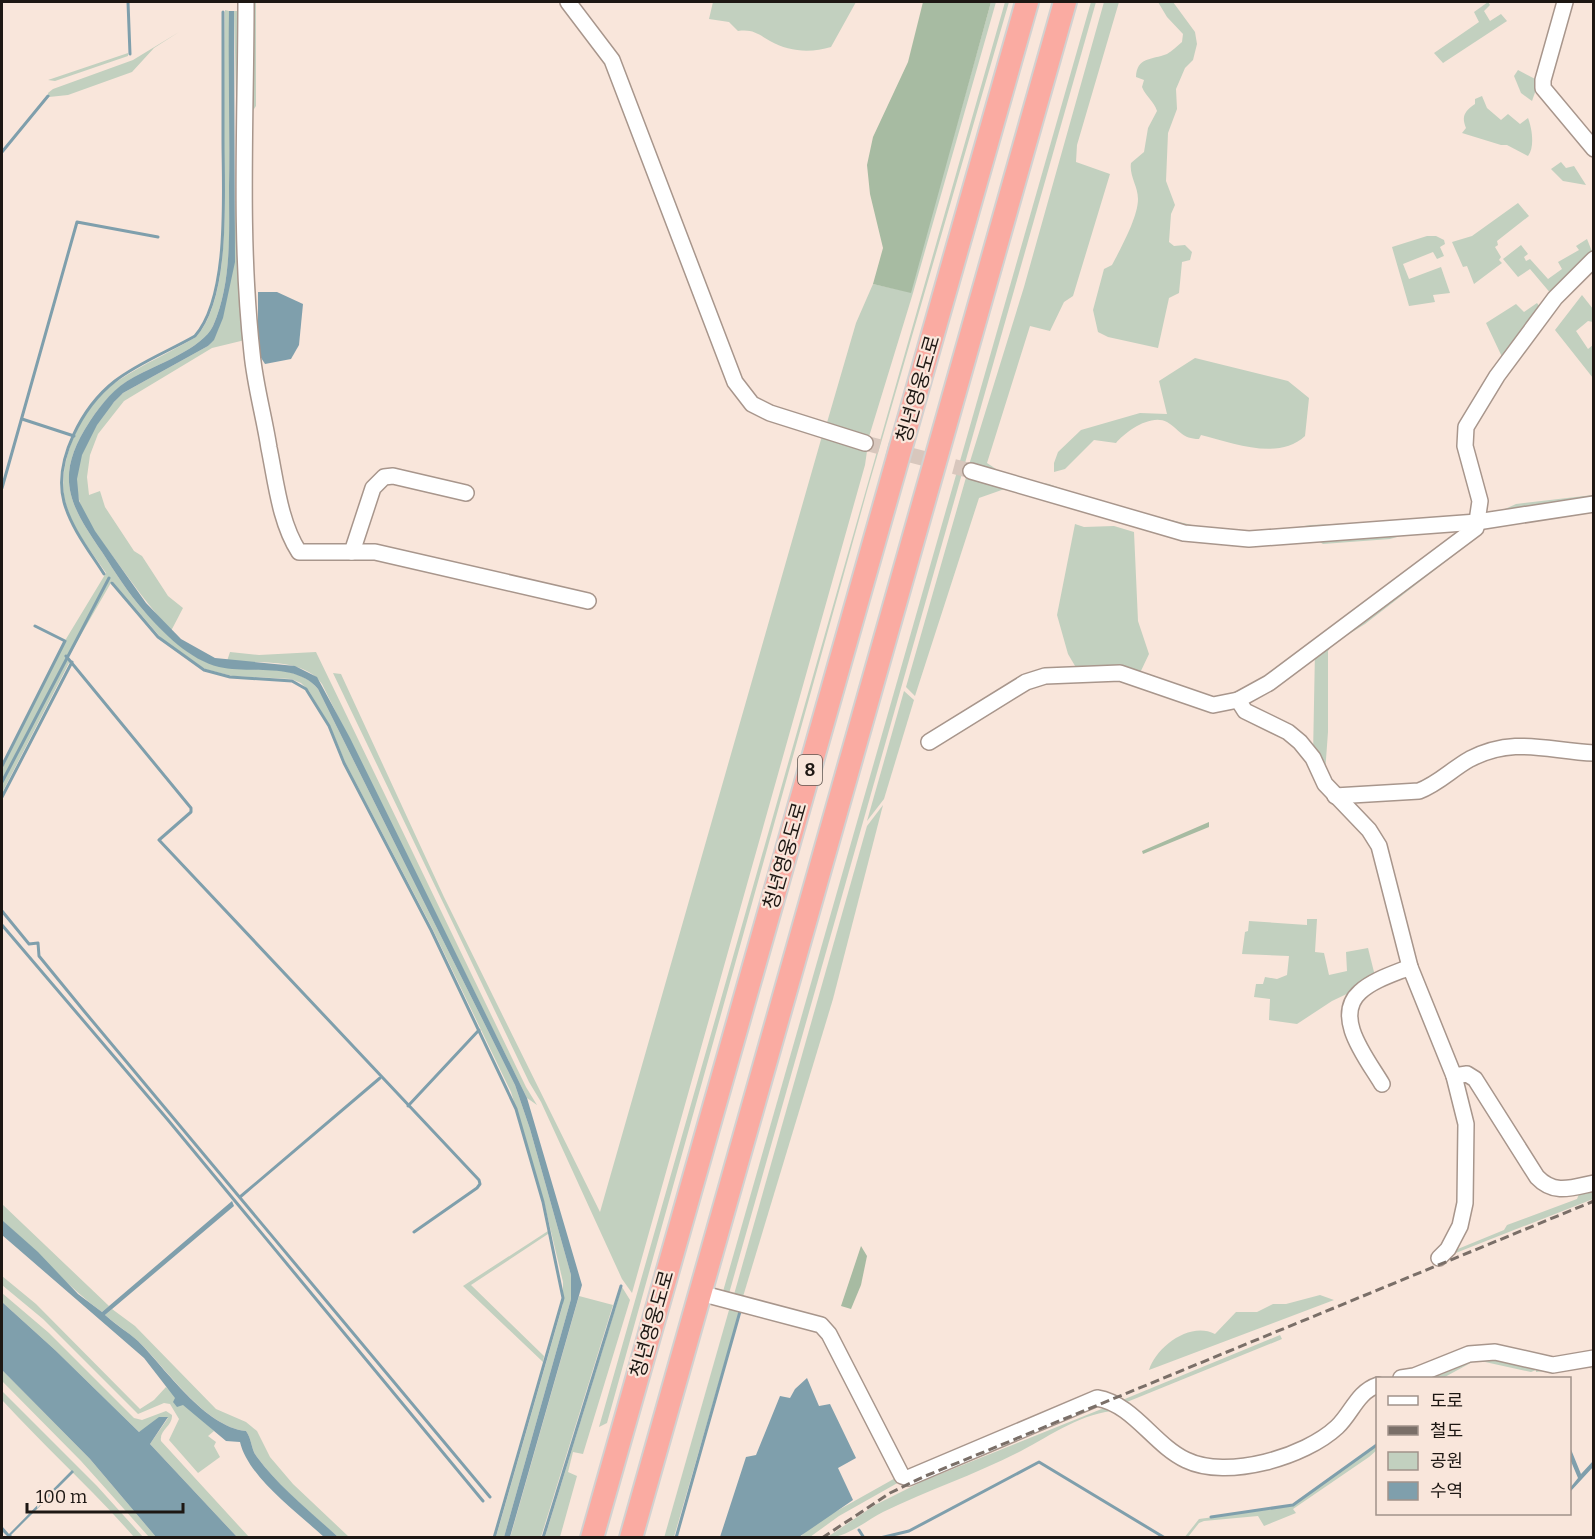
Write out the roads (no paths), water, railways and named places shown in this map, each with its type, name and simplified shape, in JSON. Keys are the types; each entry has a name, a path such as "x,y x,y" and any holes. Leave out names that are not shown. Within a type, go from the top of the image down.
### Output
{"highway":[{"name":"청년영웅도로","path":"592,1538 1028,2"},
{"name":"청년영웅도로","path":"631,1538 1065,2"}],"street":[{"path":"246,2 244,173 248,307 255,373 282,507 291,540 299,552 375,552 588,601"},
{"path":"568,2 612,60 735,382 752,404 865,443"},
{"path":"1565,2 1543,80 1543,88 1593,149"},
{"path":"929,742 1026,682 1045,676 1120,673 1213,705 1238,700 1269,683 1339,629 1465,539 1476,528 1480,501 1465,446 1466,427 1497,376 1555,298 1593,260"},
{"path":"971,471 1184,534 1216,538 1249,539 1477,522 1593,504"},
{"path":"352,552 373,488 384,477 466,493"},
{"path":"1238,700 1245,711 1288,732 1300,742 1313,758 1325,784 1369,830 1379,846 1410,967 1454,1076 1466,1124 1465,1203 1460,1226 1448,1249 1439,1258"},
{"path":"1335,796 1419,791 1431,787 1452,769 1472,758 1508,745 1593,753"},
{"path":"1382,1084 1349,1023 1349,1006 1359,993 1371,985 1410,967"},
{"path":"1454,1076 1467,1074 1475,1079 1537,1177 1546,1187 1563,1189 1593,1183"},
{"path":"700,1293 821,1325 829,1334 902,1476 908,1478 1097,1398 1112,1400 1171,1453 1194,1464 1225,1468 1246,1466 1322,1440 1339,1425 1368,1388 1376,1385"},
{"path":"1408,1377 1469,1354 1495,1352 1553,1365 1593,1358"}],"water":[{"path":"229,11 234,11 235,262 223,318 214,340 208,346 123,393 114,402 97,425 82,455 77,479 79,501 95,531 146,603 181,639 215,658 295,666 317,677 350,738 527,1098 582,1285 510,1537 504,1537 571,1299 571,1275 530,1129 515,1085 318,689 298,675 285,672 219,667 198,658 168,637 138,604 90,535 74,504 70,489 69,474 79,440 104,402 127,381 200,342 213,326 219,310 224,293 229,240"},
{"path":"258,292 277,292 303,304 299,345 291,359 265,364 258,353"},
{"path":"232,1201 234,1206 105,1315 138,1341 201,1408 231,1427 246,1431 255,1454 275,1479 338,1537 324,1537 275,1494 253,1468 240,1442 226,1441 183,1405 177,1407 173,1402 175,1398 144,1358 2,1235 2,1220 38,1252 78,1294 102,1312"},
{"path":"2,1302 139,1432 159,1417 168,1417 150,1444 237,1537 156,1537 90,1459 2,1370"},
{"path":"807,1378 819,1406 830,1404 856,1458 838,1468 853,1500 799,1537 720,1537 746,1457 756,1455 780,1396 790,1398 795,1389"},
{"path":"1571,1449 1581,1474 1593,1461 1594,1466 1571,1491 1571,1487 1578,1478 1571,1461"},
{"path":"72,1470 74,1472 11,1535 13,1537 8,1537 2,1531 2,1526 9,1534"}],"waterway":[{"path":"128,2 130,54"},
{"path":"104,574 81,540 67,512 62,486 63,469 73,435 103,392 134,368 195,336 206,318 214,296 219,270 223,214 223,12"},
{"path":"2,152 48,96"},
{"path":"2,488 77,222 158,237"},
{"path":"22,419 74,436"},
{"path":"2,782 109,578"},
{"path":"112,583 158,637 204,670 230,677 292,681 306,689 329,726 344,763 431,930 516,1109 543,1202 563,1298 494,1538"},
{"path":"2,766 65,641 35,626"},
{"path":"66,656 191,808 191,812 159,840 479,1180 480,1184 477,1188 414,1232"},
{"path":"2,797 72,662"},
{"path":"2,911 29,944 38,943 39,956 490,1497"},
{"path":"2,925 168,1120 483,1501"},
{"path":"408,1106 479,1030"},
{"path":"240,1197 380,1078"},
{"path":"543,1538 621,1286"},
{"path":"676,1538 741,1308"},
{"path":"1431,1377 1447,1370"},
{"path":"1211,1517 1293,1505 1376,1445"},
{"path":"880,1538 909,1531 1039,1462 1165,1538"},
{"path":"859,1530 864,1538"}],"tunnel":[{"path":"865,443 971,471"}],"railway":[{"path":"822,1538 890,1493 923,1477 1594,1201"}]}
